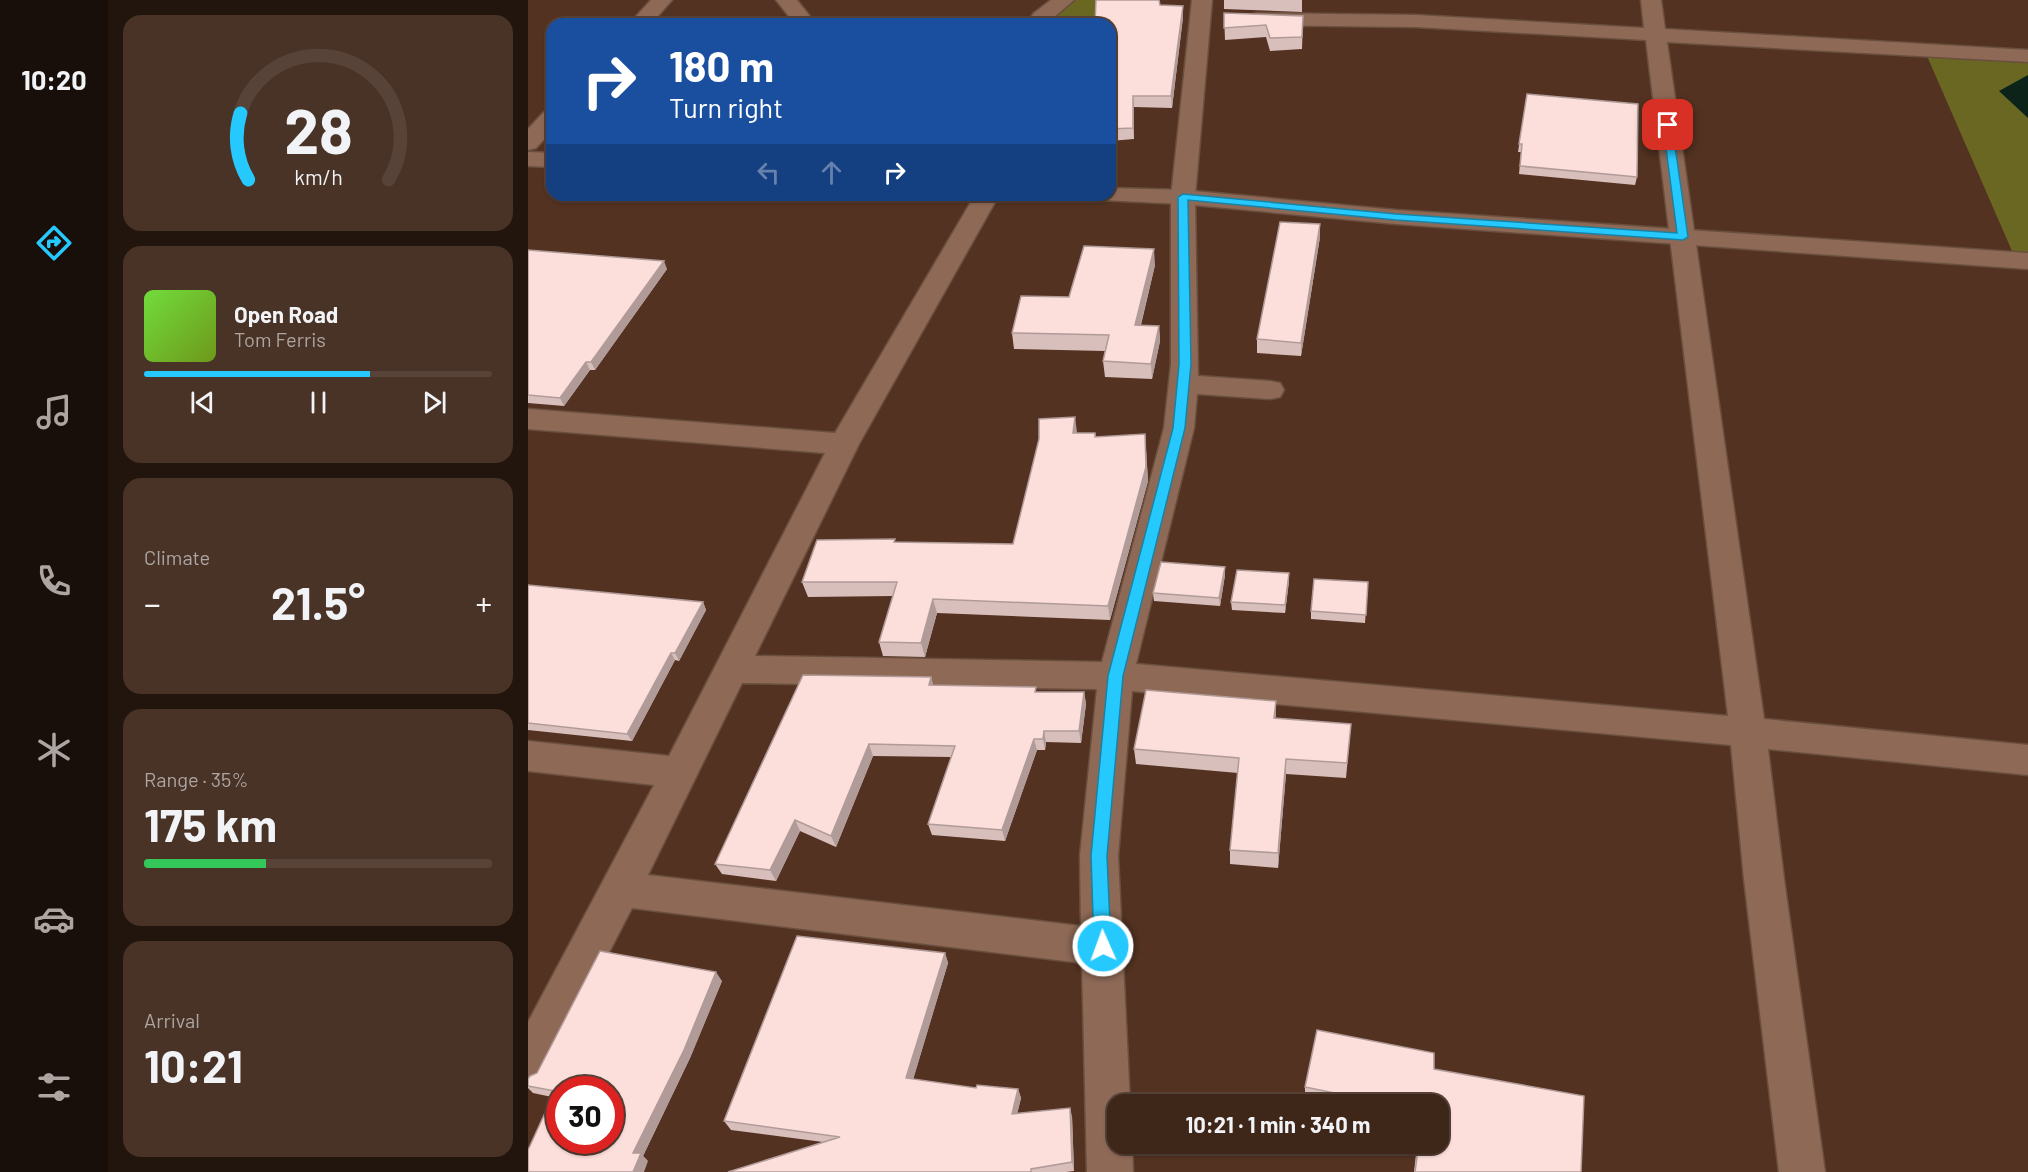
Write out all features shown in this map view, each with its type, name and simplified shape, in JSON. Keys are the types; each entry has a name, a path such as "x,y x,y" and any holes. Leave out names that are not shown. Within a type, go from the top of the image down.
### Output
{"street":[{"path":"645,18 662,0"},
{"path":"786,0 801,18"},
{"path":"1040,18 1064,0"},
{"path":"1651,0 1748,732 1764,879 1802,1172"},
{"path":"1110,1172 1099,856 1116,676 1179,428 1183,384 1183,197 1215,12 1278,20 1416,21 2028,56"},
{"path":"528,143 546,124"},
{"path":"528,159 546,160"},
{"path":"1116,195 1183,197 1396,217 2028,261"},
{"path":"528,1065 621,889 844,444 984,201"},
{"path":"1183,384 1270,390"},
{"path":"528,419 844,444"},
{"path":"732,669 1116,676 1748,732 2028,760"},
{"path":"528,756 680,772"},
{"path":"621,889 1103,946"}],"shaded area":[{"path":"1074,0 1096,0 1100,18 1054,18"},
{"path":"1927,56 2028,63 2028,267 2019,267"},
{"path":"2028,75 2028,118 1999,91"}],"building":[{"path":"1096,0 1159,0 1160,5 1183,6 1171,96 1133,96 1133,128 1116,129 1116,18 1095,18"},
{"path":"1224,13 1303,16 1302,37 1270,38 1266,25 1224,28"},
{"path":"1527,94 1638,104 1637,177 1520,166 1522,144 1519,144"},
{"path":"1280,222 1320,224 1301,343 1257,339"},
{"path":"1084,246 1154,249 1135,325 1159,326 1151,364 1103,361 1109,335 1012,333 1021,296 1069,297"},
{"path":"528,250 664,261 591,362 586,362 560,398 528,395"},
{"path":"1075,417 1073,433 1095,433 1095,437 1145,434 1146,467 1108,606 933,599 921,643 879,642 897,582 802,582 817,540 895,539 894,542 1013,544 1039,439 1039,419"},
{"path":"1161,562 1225,567 1219,598 1153,593"},
{"path":"1237,570 1289,573 1285,605 1231,602"},
{"path":"1314,579 1368,582 1366,615 1311,611"},
{"path":"528,585 703,602 675,653 671,653 627,734 528,723"},
{"path":"803,675 931,677 929,685 1036,687 1035,692 1084,692 1079,731 1044,731 1043,739 1034,739 1002,830 928,824 955,746 869,744 831,836 795,820 770,870 715,864"},
{"path":"1146,690 1276,701 1274,718 1351,724 1347,763 1286,759 1278,853 1230,850 1239,758 1134,749"},
{"path":"797,936 945,953 906,1078 976,1088 977,1085 1018,1089 1012,1114 1070,1108 1072,1162 1031,1169 1031,1172 728,1172 840,1137 724,1121"},
{"path":"600,951 716,972 684,1050 633,1153 641,1153 633,1172 528,1172 528,1150 546,1111 546,1154 624,1154 624,1076 546,1076 546,1089 528,1086 530,1076 537,1073"},
{"path":"1317,1030 1434,1053 1434,1069 1584,1096 1581,1172 1415,1172 1417,1154 1449,1154 1449,1094 1339,1094 1305,1087"}],"route":[{"path":"1103,946 1099,856 1116,676 1179,428 1185,364 1183,197 1396,217 1683,237 1668,125"}]}
